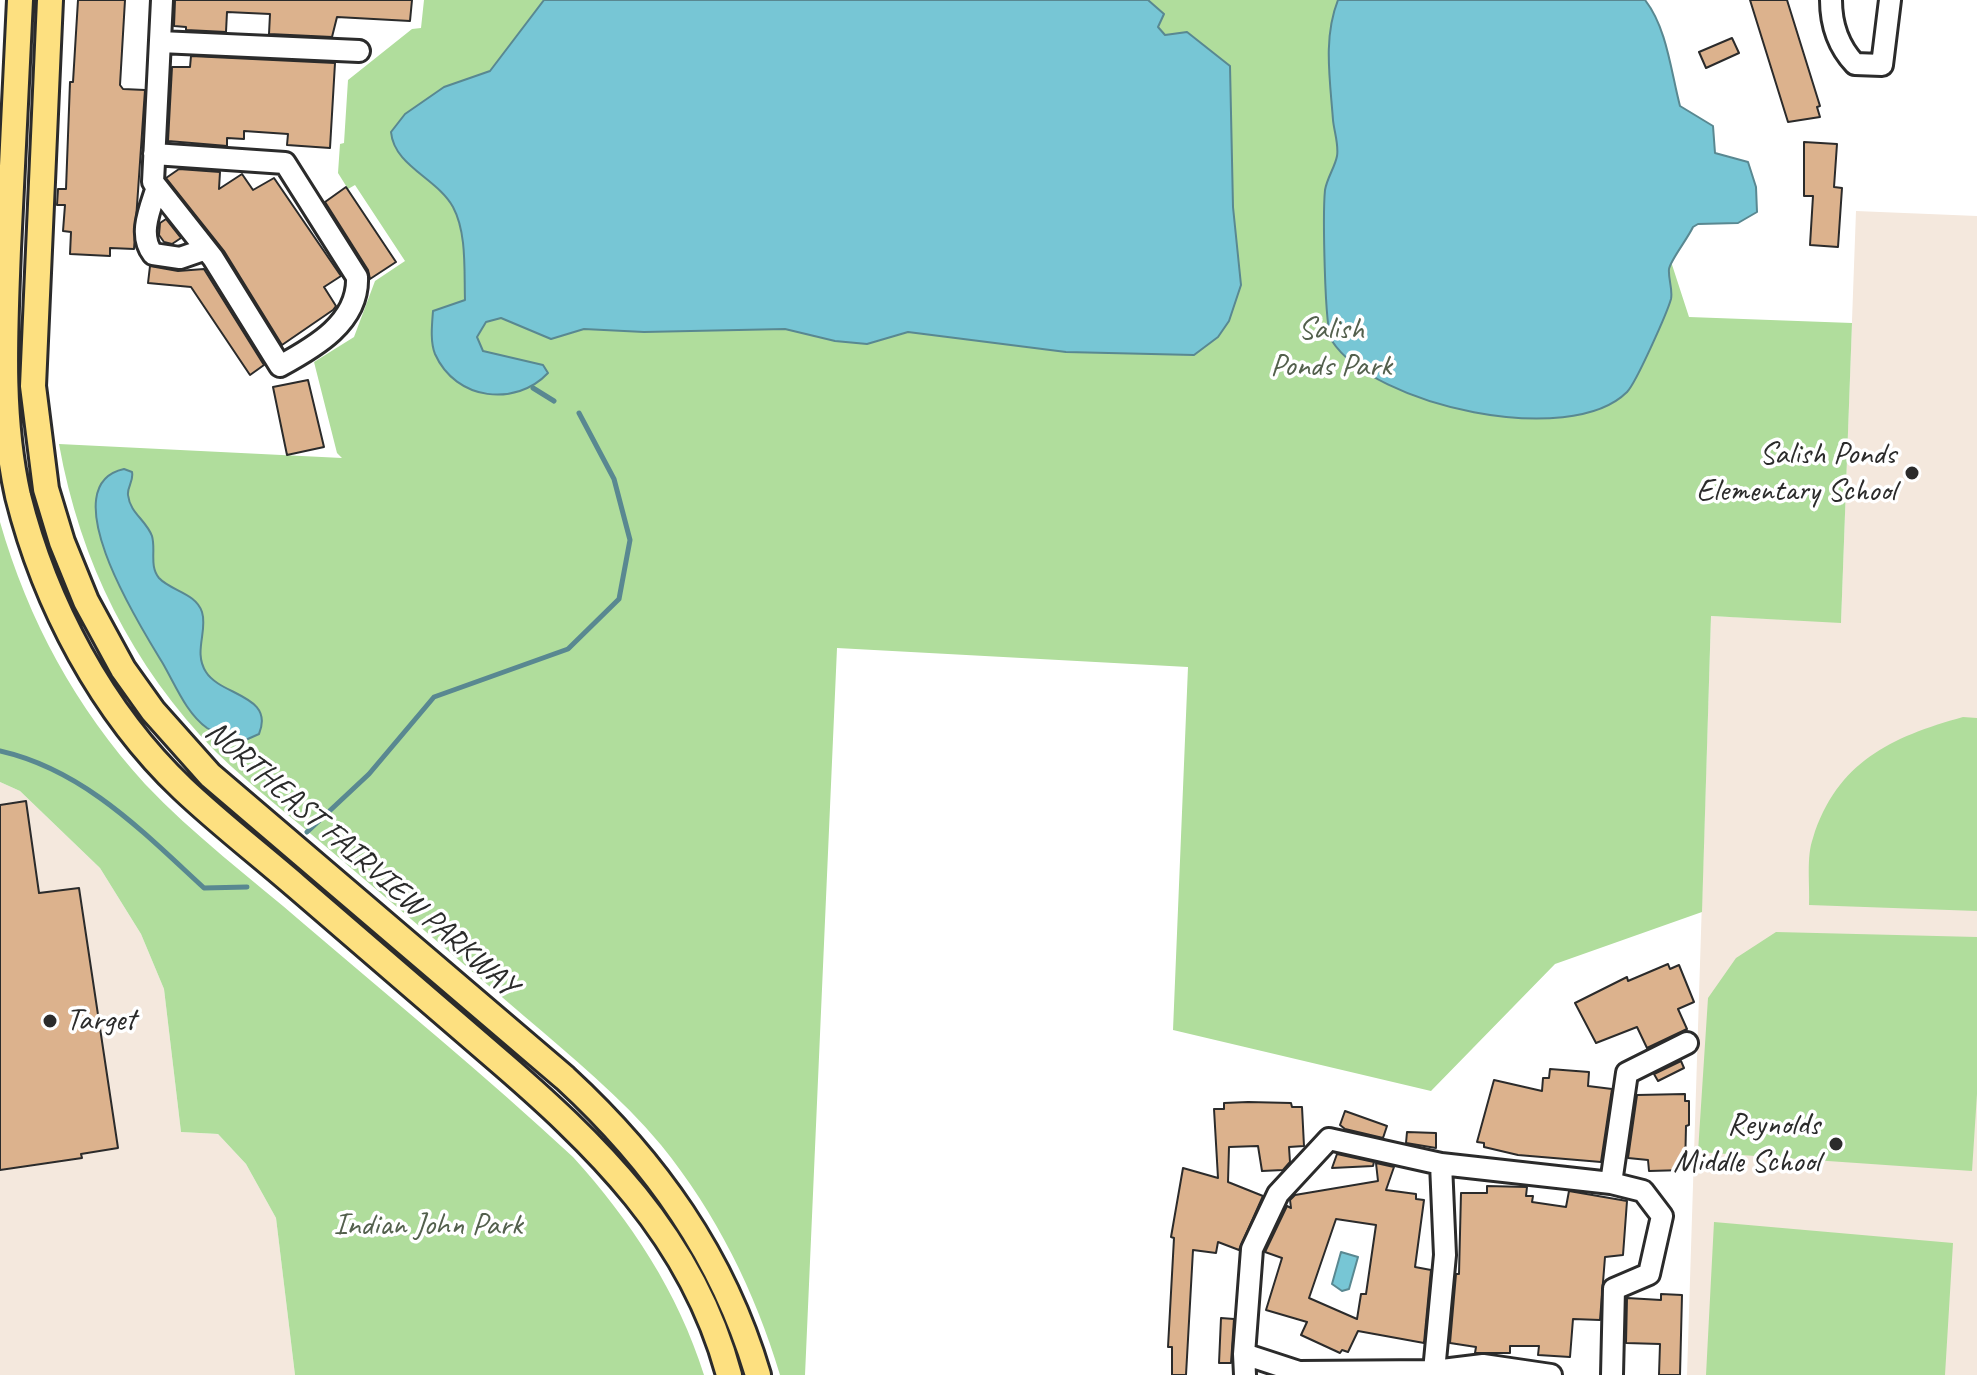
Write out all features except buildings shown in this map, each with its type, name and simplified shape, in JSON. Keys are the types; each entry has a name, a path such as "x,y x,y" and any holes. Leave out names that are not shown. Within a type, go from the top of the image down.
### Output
{"main road":[{"name":"NORTHEAST FAIRVIEW PARKWAY","path":"20,0 4,346 7,425 18,494 30,537 67,628 116,711 182,788 534,1091 623,1177 663,1233 697,1293 729,1375"},
{"name":"NORTHEAST FAIRVIEW PARKWAY","path":"50,0 33,386 46,489 62,542 91,611 123,669 153,711 210,775 565,1078 629,1142 667,1187 704,1247 739,1317 758,1375"}],"lane":[{"path":"154,154 285,163 357,277 357,291 338,328 313,348 280,366 206,249 153,182 154,154 162,0"},
{"path":"1831,0 1834,30 1845,53 1855,64 1882,65 1890,0"},
{"path":"160,42 359,51"},
{"path":"157,187 145,244 153,254 180,258 206,249"},
{"path":"1611,1183 1627,1073 1687,1043"},
{"path":"1245,1375 1252,1249 1278,1194 1329,1139 1441,1164 1611,1183 1643,1191 1662,1216 1649,1274 1614,1289 1612,1375"},
{"path":"1434,1371 1445,1255 1441,1164"},
{"path":"1244,1354 1299,1372 1434,1371 1483,1365 1551,1375"}],"shaded area":[{"name":"Reynolds Middle School","path":"1856,211 1977,216 1977,1375 1687,1375 1711,616 1841,622"},
{"path":"0,782 20,791 100,868 141,934 164,989 181,1132 218,1134 246,1164 276,1218 295,1375 0,1375"}],"green space":[{"name":"Salish Ponds Park","path":"424,0 1586,0 1689,317 1852,323 1841,623 1711,616 1702,912 1555,964 1431,1091 1173,1030 1188,667 837,648 805,1375 780,1375 759,1313 732,1254 681,1171 646,1127 578,1062 244,778 186,719 135,648 114,610 96,571 68,488 59,444 342,458 337,453 314,362 354,337 375,281 405,261 355,185 348,189 338,173 340,144 344,143 348,80 412,29 421,28"},
{"name":"Indian John Park","path":"0,522 11,558 40,628 76,694 120,755 163,803 202,839 473,1068 573,1157 614,1206 650,1259 681,1315 704,1375 295,1375 276,1218 246,1164 218,1134 181,1132 164,989 141,934 100,868 20,791 0,782"},
{"path":"1963,717 1977,718 1977,911 1809,905 1811,846 1823,812 1836,790 1870,756 1890,744"},
{"path":"1776,932 1977,937 1977,1094 1972,1171 1698,1152 1708,998 1736,958"},
{"path":"1714,1222 1953,1243 1945,1375 1706,1375"}],"water":[{"path":"544,0 1148,0 1164,14 1158,27 1165,35 1187,32 1230,66 1233,207 1241,285 1229,321 1218,337 1194,355 1066,352 908,332 867,344 835,341 785,329 644,332 584,329 551,339 501,318 486,322 477,337 483,351 543,365 548,373 520,391 487,394 472,390 457,382 445,370 435,354 432,339 433,311 465,300 461,228 446,197 400,154 391,132 405,114 444,87 490,71"},
{"path":"1338,0 1645,0 1663,37 1680,106 1713,126 1715,153 1748,162 1756,187 1757,212 1738,223 1698,224 1693,227 1670,265 1671,299 1644,362 1627,392 1600,409 1563,417 1520,418 1474,412 1429,401 1388,384 1354,364 1332,341 1326,293 1324,202 1337,152 1329,59 1330,29"},
{"path":"124,469 132,472 129,501 152,536 156,573 164,582 194,600 202,612 201,657 206,672 260,711 262,721 259,734 241,742 200,722 182,698 122,591 98,528 96,501 104,481"},
{"path":"1341,1252 1358,1257 1349,1289 1342,1291 1332,1284"}],"waterway":[{"path":"533,388 554,401"},
{"path":"307,832 369,774 434,697 568,649 619,599 630,540 614,479 579,413"},
{"path":"0,751 30,760 85,788 135,825 204,888 247,887"}],"place":[{"name":"Salish Ponds Elementary School","path":"1912,473"},
{"name":"Target","path":"50,1021"},
{"name":"Reynolds Middle School","path":"1836,1144"}]}
